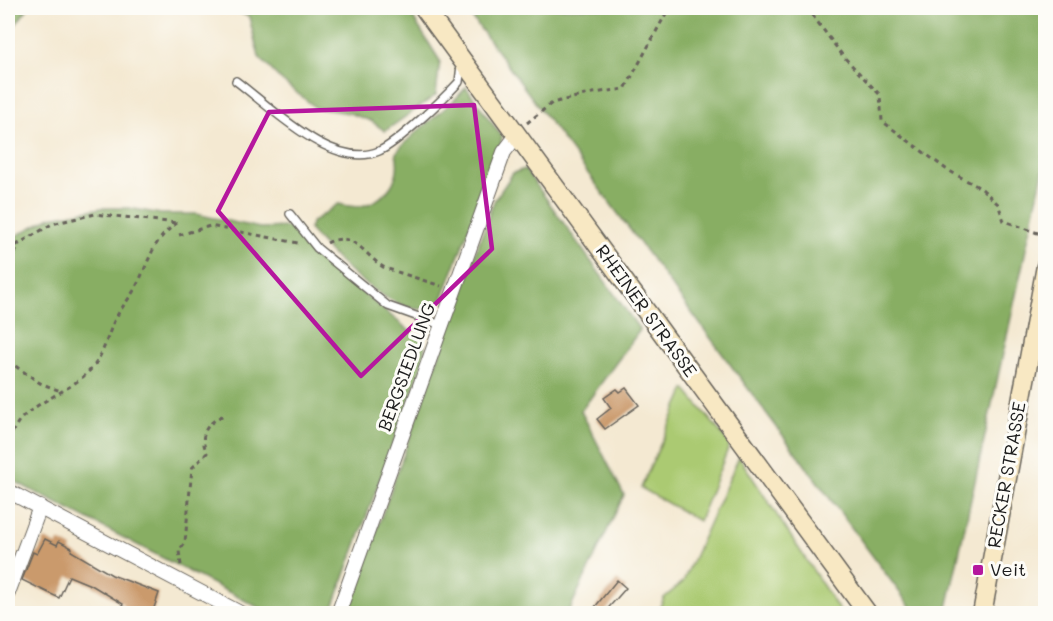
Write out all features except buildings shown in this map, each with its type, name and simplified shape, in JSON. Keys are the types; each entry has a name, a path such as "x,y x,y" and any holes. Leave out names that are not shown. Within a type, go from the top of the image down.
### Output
{"main road":[{"name":"RHEINER STRASSE","path":"424,8 868,614"},
{"name":"RECKER STRASSE","path":"982,614 1040,332 1046,266"}],"street":[{"name":"BERGSIEDLUNG","path":"338,614 504,152 517,135"},
{"path":"8,491 242,614"},
{"path":"8,593 40,507"}],"lane":[{"path":"236,81 321,146 349,156 379,151 449,93 459,82 460,56"},
{"path":"290,214 317,248 388,306 441,325"}],"path":[{"path":"517,135 526,123 552,103 625,89 669,8"},
{"path":"807,8 843,56 880,94 882,121 946,169 982,189 998,204 1004,221 1046,237"},
{"path":"8,250 52,224 95,214 177,223 162,234 148,256 138,284 112,324 104,352 76,384 41,404 20,421 8,441"},
{"path":"179,235 210,226 317,248 332,240 352,241 360,244 377,264 453,292"},
{"path":"8,270 19,244"},
{"path":"8,361 40,383 63,392"},
{"path":"175,577 181,565 179,550 185,542 187,515 190,510 188,497 192,468 207,453 202,434 210,422 224,415"}],"highlighted area":[{"path":"474,105 492,249 361,376 218,211 269,112"}],"green space":[{"path":"8,8 28,8 8,35"},
{"path":"230,8 407,8 440,61 436,95 385,131 371,121 349,113 316,108 282,81 259,57 249,17"},
{"path":"465,8 1045,8 1045,163 946,613 915,613"},
{"path":"466,87 502,137 500,148 442,299 428,308 411,308 392,300 352,273 309,229 311,223 338,204 362,206 386,193 397,171 396,153"},
{"path":"525,169 640,330 581,411 624,495 568,613 347,613 494,201 513,173"},
{"path":"101,208 129,208 161,214 196,214 260,228 288,227 330,266 422,341 425,347 422,365 331,613 269,613 8,478 8,240 51,217"},
{"path":"685,389 730,444 699,521 641,488"},
{"path":"739,457 841,613 657,613 664,598 683,582"}],"place":[{"name":"Veit","path":"978,570"}]}
